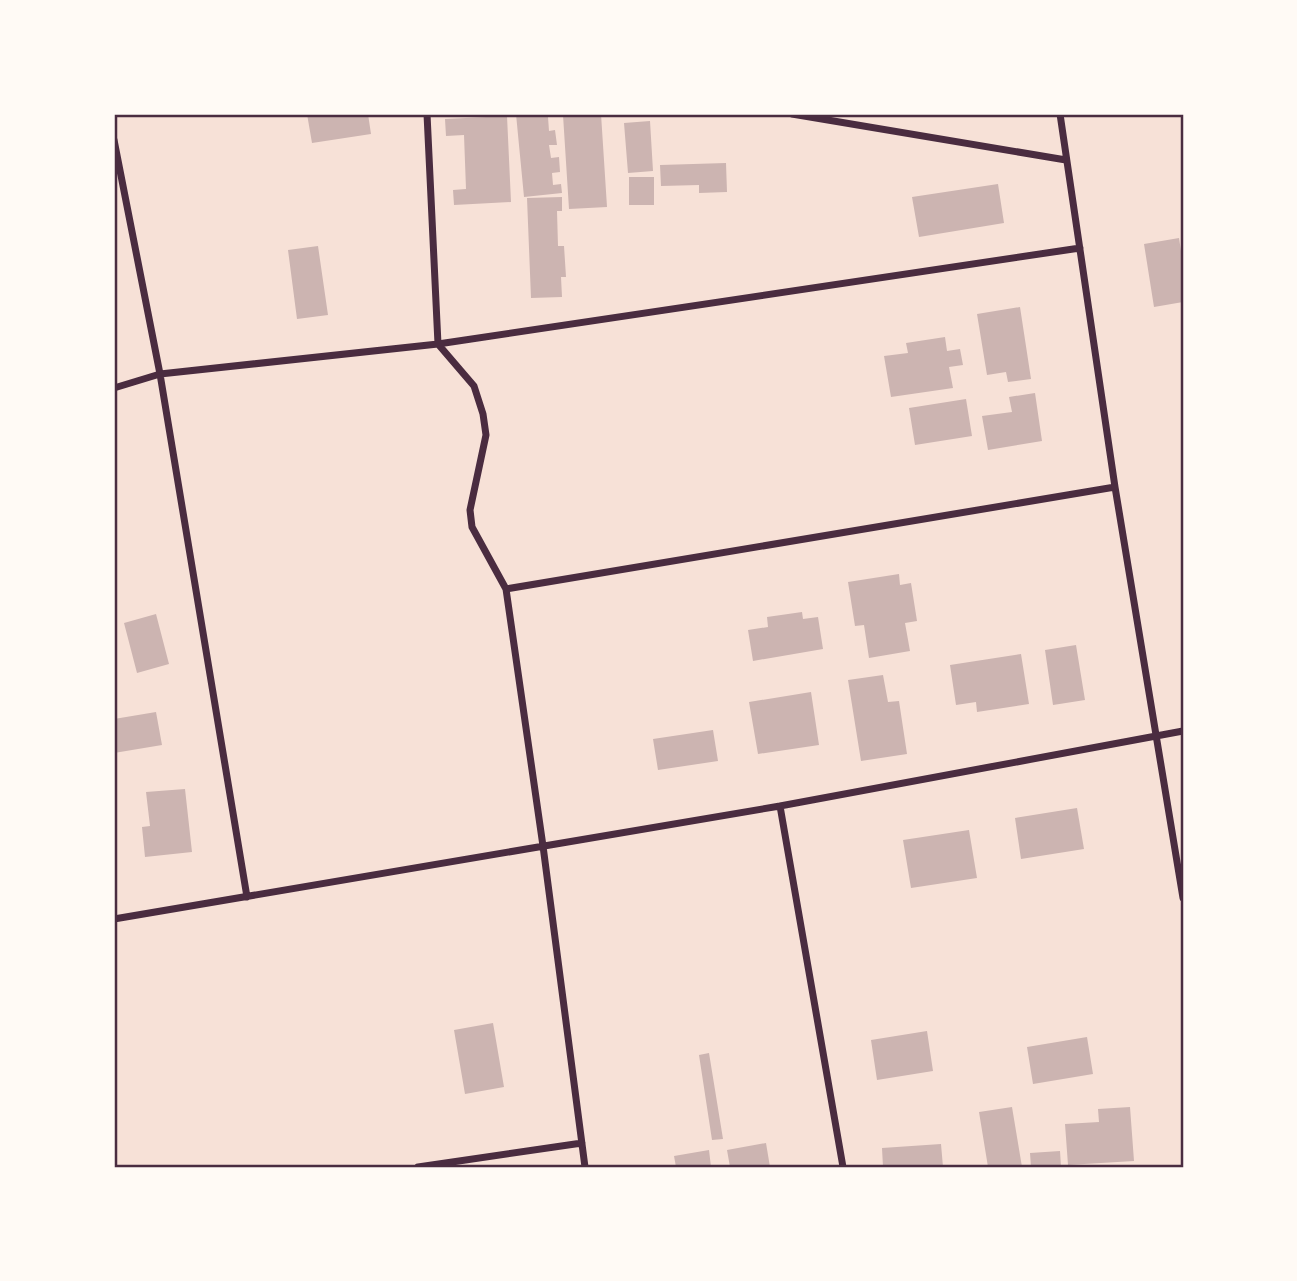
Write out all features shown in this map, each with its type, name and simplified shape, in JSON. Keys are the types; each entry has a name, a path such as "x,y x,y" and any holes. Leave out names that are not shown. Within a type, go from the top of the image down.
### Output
{"street":[{"path":"427,114 438,344 474,386 483,414 486,435 470,510 472,527 506,589 585,1167"},
{"path":"792,114 1066,160"},
{"path":"1060,114 1115,487 1183,898"},
{"path":"114,140 160,374 247,897"},
{"path":"114,388 160,374 438,344 1080,248"},
{"path":"506,589 1115,487"},
{"path":"114,919 780,806 1183,731"},
{"path":"780,806 843,1167"},
{"path":"418,1167 582,1143"}],"building":[{"path":"307,114 368,114 371,134 312,143"},
{"path":"516,114 554,114 548,117 549,131 555,130 557,145 549,145 551,158 559,157 560,172 552,173 553,185 561,184 562,193 524,197"},
{"path":"601,114 607,207 569,209 563,115"},
{"path":"507,116 511,202 454,205 453,190 466,189 464,135 446,136 445,119"},
{"path":"650,121 653,171 628,173 624,123"},
{"path":"726,163 727,192 699,193 699,185 661,186 660,165"},
{"path":"629,177 654,177 654,205 629,205"},
{"path":"998,184 1004,223 919,237 912,197"},
{"path":"562,197 562,211 557,211 558,246 564,246 566,277 561,277 562,297 531,298 527,198"},
{"path":"1179,238 1183,264 1183,302 1154,307 1144,244"},
{"path":"318,246 328,315 297,319 288,250"},
{"path":"1020,307 1031,379 1008,382 1006,372 987,375 977,314"},
{"path":"945,337 947,351 960,349 963,365 949,367 953,388 891,397 884,356 908,353 906,343"},
{"path":"1035,393 1042,441 988,450 982,416 1012,412 1009,397"},
{"path":"966,399 972,436 915,445 909,408"},
{"path":"899,574 900,585 911,583 917,621 905,623 910,651 869,658 864,625 855,626 848,582"},
{"path":"802,612 803,619 818,617 823,649 753,661 748,630 768,627 767,617"},
{"path":"156,614 169,664 137,673 124,623"},
{"path":"1076,645 1085,700 1053,705 1045,650"},
{"path":"1021,654 1029,704 977,712 976,702 956,705 950,665"},
{"path":"883,675 888,702 899,701 907,754 861,761 848,680"},
{"path":"811,692 819,745 758,754 749,702"},
{"path":"156,712 162,745 114,753 114,719"},
{"path":"713,730 718,761 658,770 653,739"},
{"path":"185,789 192,852 145,857 142,827 150,826 146,792"},
{"path":"1077,808 1084,849 1021,859 1015,818"},
{"path":"969,830 977,878 911,888 903,840"},
{"path":"493,1023 504,1087 465,1094 454,1030"},
{"path":"927,1031 933,1071 877,1080 871,1040"},
{"path":"1087,1037 1093,1074 1033,1084 1027,1047"},
{"path":"709,1053 723,1139 712,1140 699,1055"},
{"path":"1012,1107 1022,1167 988,1167 979,1112"},
{"path":"1130,1107 1134,1161 1068,1165 1065,1124 1099,1122 1098,1109"},
{"path":"766,1143 770,1167 730,1167 727,1150"},
{"path":"941,1144 943,1167 883,1167 882,1148"},
{"path":"709,1150 711,1167 676,1167 674,1156"},
{"path":"1060,1151 1061,1167 1031,1167 1030,1153"}]}
